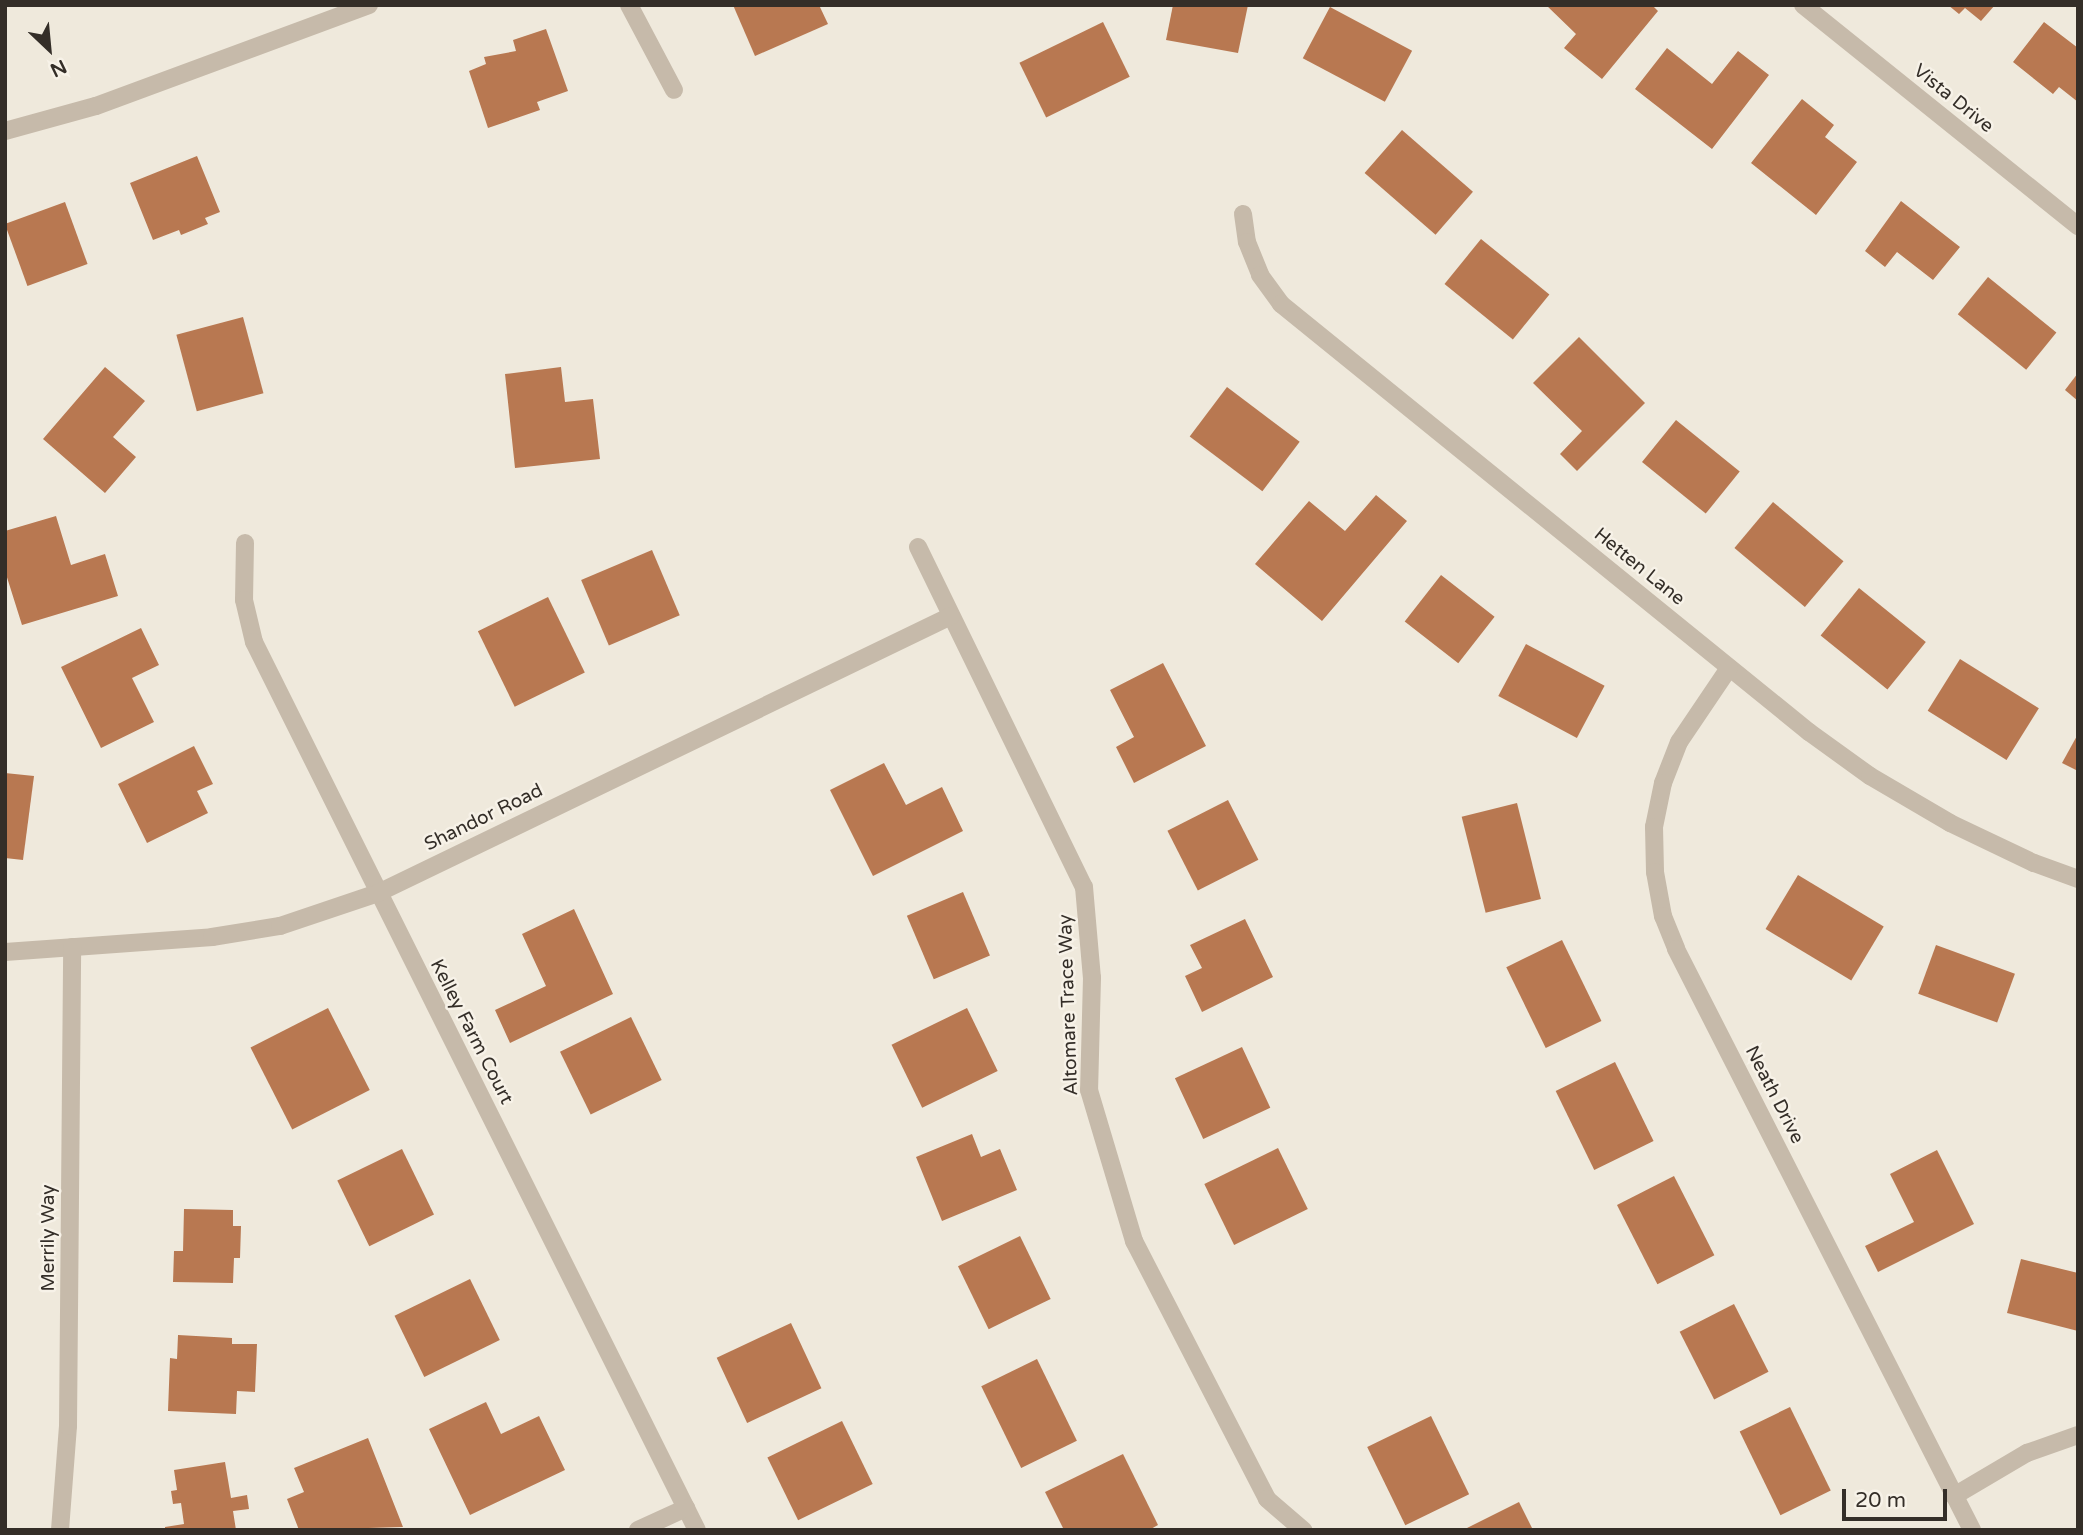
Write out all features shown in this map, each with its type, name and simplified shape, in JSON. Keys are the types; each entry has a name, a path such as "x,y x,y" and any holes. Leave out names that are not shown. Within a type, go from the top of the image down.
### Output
{"street":[{"path":"5,131 96,106 369,5"},
{"path":"629,5 674,90"},
{"name":"Vista Drive","path":"1803,5 2078,226"},
{"name":"Hetten Lane","path":"1243,214 1247,242 1260,275 1281,304 1729,668 1870,776 1950,823 2034,863 2078,879"},
{"name":"Kelley Farm Court","path":"245,543 244,600 254,642 697,1530"},
{"name":"Altomare Trace Way","path":"918,547 1084,887 1092,978 1089,1090 1135,1241 1267,1499 1303,1530"},
{"name":"Shandor Road","path":"5,952 212,937 281,926 377,893 951,616"},
{"name":"Neath Drive","path":"1729,668 1679,742 1663,783 1654,838 1655,872 1663,916 1676,949 1972,1530"},
{"name":"Merrily Way","path":"60,1530 68,1426 72,947"},
{"path":"1954,1496 2027,1453 2078,1435"},
{"path":"638,1530 686,1508"}],"building":[{"path":"733,5 819,5 828,24 755,56"},
{"path":"1173,5 1248,5 1238,53 1166,40"},
{"path":"1546,5 1652,5 1658,11 1602,79 1564,48 1576,34"},
{"path":"1948,5 1995,5 1981,21 1965,8 1959,14"},
{"path":"1330,7 1412,51 1385,102 1303,58"},
{"path":"1103,22 1130,77 1046,118 1019,63"},
{"path":"2044,22 2078,48 2078,102 2059,87 2053,94 2013,62"},
{"path":"546,29 568,91 537,102 540,110 488,128 469,71 486,64 484,57 516,51 513,40"},
{"path":"1667,48 1712,84 1738,51 1769,75 1712,149 1635,89"},
{"path":"1802,99 1834,125 1825,137 1857,162 1816,215 1751,163"},
{"path":"1402,130 1473,192 1436,235 1365,173"},
{"path":"197,156 220,212 205,218 208,224 181,235 179,230 153,240 130,183"},
{"path":"1901,201 1960,247 1933,280 1897,252 1885,267 1865,251"},
{"path":"65,202 88,264 27,286 5,224"},
{"path":"1481,239 1549,294 1513,339 1444,284"},
{"path":"1988,277 2056,332 2026,370 1958,314"},
{"path":"243,317 263,393 197,411 176,335"},
{"path":"1579,337 1645,403 1577,471 1560,454 1582,431 1533,383"},
{"path":"105,367 145,401 113,437 136,457 105,493 43,439"},
{"path":"561,367 565,402 593,399 600,459 515,468 505,374"},
{"path":"2078,373 2078,401 2065,390"},
{"path":"1227,387 1300,442 1262,491 1190,437"},
{"path":"1676,420 1740,472 1706,514 1642,462"},
{"path":"1376,495 1407,521 1322,621 1255,564 1309,501 1345,531"},
{"path":"1773,502 1843,561 1805,607 1734,548"},
{"path":"56,516 71,565 105,554 118,596 22,625 5,571 5,531"},
{"path":"652,550 680,615 609,645 581,580"},
{"path":"1441,575 1495,617 1458,663 1405,621"},
{"path":"1859,588 1926,642 1887,690 1821,635"},
{"path":"548,597 585,672 515,707 478,631"},
{"path":"141,628 159,665 132,678 154,722 101,748 61,667"},
{"path":"1526,644 1605,686 1577,738 1498,696"},
{"path":"1960,659 2039,708 2007,760 1928,711"},
{"path":"1163,663 1206,746 1134,783 1116,747 1134,737 1110,690"},
{"path":"2078,734 2078,771 2062,763"},
{"path":"194,746 213,784 197,791 208,813 147,843 118,784"},
{"path":"884,763 906,805 942,787 963,831 873,876 830,790"},
{"path":"5,773 34,776 23,860 5,858"},
{"path":"1228,800 1258,860 1198,891 1167,831"},
{"path":"1517,803 1541,899 1486,913 1462,817"},
{"path":"1798,875 1884,927 1851,981 1766,929"},
{"path":"963,892 990,956 934,979 907,916"},
{"path":"574,909 613,994 510,1043 495,1010 546,986 522,934"},
{"path":"1245,919 1273,977 1202,1012 1185,976 1202,968 1190,945"},
{"path":"1562,940 1601,1021 1546,1048 1506,967"},
{"path":"1936,945 2015,974 1997,1023 1918,994"},
{"path":"328,1008 370,1090 292,1129 250,1047"},
{"path":"967,1008 998,1071 922,1108 892,1045"},
{"path":"631,1017 662,1080 591,1115 560,1052"},
{"path":"1242,1047 1270,1108 1203,1139 1175,1078"},
{"path":"1615,1062 1654,1141 1594,1170 1556,1091"},
{"path":"972,1134 981,1157 1000,1149 1017,1190 942,1221 916,1157"},
{"path":"1278,1148 1308,1209 1234,1245 1204,1184"},
{"path":"402,1149 434,1215 369,1246 337,1181"},
{"path":"1937,1150 1974,1224 1878,1272 1865,1246 1914,1222 1890,1174"},
{"path":"1674,1176 1714,1255 1657,1284 1617,1205"},
{"path":"184,1209 233,1210 233,1226 241,1226 240,1258 234,1258 233,1283 173,1282 174,1251 183,1251"},
{"path":"1020,1236 1051,1299 989,1329 958,1266"},
{"path":"2021,1259 2078,1273 2078,1331 2007,1313"},
{"path":"470,1279 500,1340 424,1377 395,1316"},
{"path":"1734,1304 1769,1372 1714,1399 1680,1332"},
{"path":"791,1323 821,1388 747,1423 717,1358"},
{"path":"178,1335 232,1338 232,1344 257,1344 255,1392 237,1391 236,1414 168,1411 170,1358 177,1359"},
{"path":"1037,1359 1077,1441 1021,1468 981,1386"},
{"path":"486,1402 501,1434 539,1416 565,1470 470,1515 429,1429"},
{"path":"1790,1407 1831,1491 1780,1515 1740,1432"},
{"path":"1431,1416 1469,1494 1405,1525 1367,1447"},
{"path":"842,1421 873,1484 798,1520 767,1457"},
{"path":"368,1438 403,1527 299,1530 287,1499 304,1492 294,1468"},
{"path":"1123,1454 1158,1525 1149,1530 1064,1530 1045,1492"},
{"path":"225,1462 231,1498 247,1495 249,1509 233,1511 236,1530 165,1530 165,1527 184,1524 181,1503 173,1504 171,1491 177,1490 174,1470"},
{"path":"1519,1502 1533,1530 1463,1530"}]}
